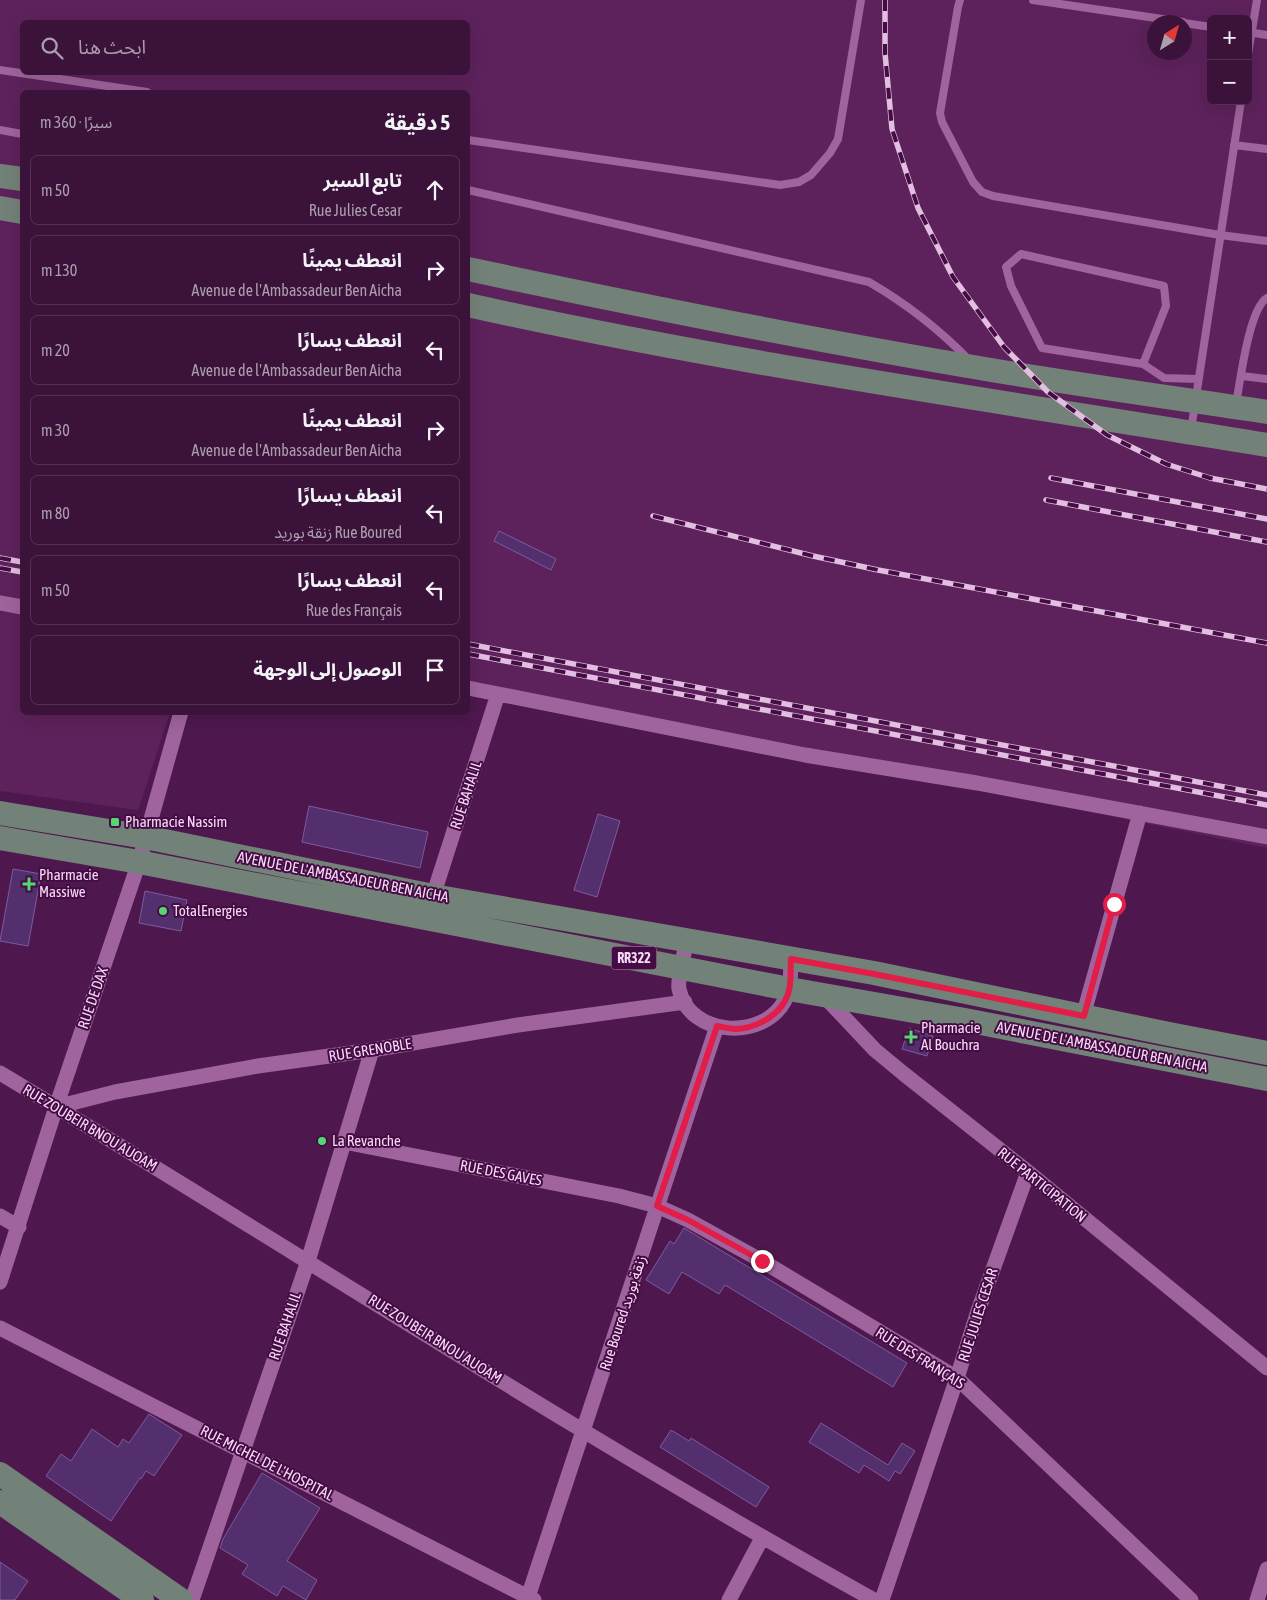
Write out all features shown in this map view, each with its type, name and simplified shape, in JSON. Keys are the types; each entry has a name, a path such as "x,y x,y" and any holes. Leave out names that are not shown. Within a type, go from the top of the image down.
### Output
{"main road":[{"path":"0,176 20,179"},
{"path":"0,208 20,212"},
{"path":"470,269 699,316 1041,378 1196,390 1235,407 1267,412"},
{"path":"470,305 610,336 1267,445"},
{"path":"1041,378 1041,409"},
{"name":"AVENUE DE L'AMBASSADEUR BEN AICHA","path":"0,813 144,837 433,896 883,975 1169,1034 1267,1052"},
{"name":"AVENUE DE L'AMBASSADEUR BEN AICHA","path":"0,838 139,862 789,989 1070,1040 1267,1080"},
{"path":"0,1474 181,1600"},
{"path":"0,1502 142,1600"}],"street":[{"path":"0,602 20,606"},
{"path":"470,688 805,755 977,783 1267,837"},
{"name":"RUE BAHALIL","path":"433,896 498,694"},
{"name":"RUE DE DAX","path":"0,1282 56,1107 139,862 144,837 180,715"},
{"path":"1084,1016 1140,813"},
{"path":"687,940 679,978 679,989 685,1002 693,1012 717,1026 734,1029 757,1025 776,1012 786,1000 789,989 791,959"},
{"name":"RUE PARTICIPATION","path":"822,994 875,1050 1028,1172 1267,1368"},
{"name":"RUE GRENOBLE","path":"56,1107 115,1092 258,1066 372,1050 518,1025 685,1002"},
{"name":"Rue Boured زنقة بوريد","path":"530,1599 717,1026"},
{"name":"RUE BAHALIL","path":"192,1600 308,1261 372,1050"},
{"name":"RUE ZOUBEIR BNOU AUOAM","path":"0,1073 584,1431 762,1538 874,1600"},
{"name":"RUE DES GAVES","path":"344,1142 602,1193 657,1206"},
{"name":"RUE JULIES CESAR","path":"882,1600 978,1311 1028,1172"},
{"name":"RUE DES FRANÇAIS","path":"657,1206 688,1220 762,1261 957,1378 1191,1600"},
{"path":"0,1216 19,1227"},
{"name":"RUE MICHEL DE L'HOSPITAL","path":"0,1328 243,1450 530,1599"},
{"path":"729,1600 762,1538"},
{"path":"1257,1600 1267,1569"}],"lane":[{"path":"470,140 780,184 799,182 811,175 822,164 838,139 861,0"},
{"path":"960,0 940,113 945,131 977,188 982,192 993,196 1220,235 1267,241"},
{"path":"1033,0 1147,17"},
{"path":"1252,24 1257,0"},
{"path":"1192,24 1207,26"},
{"path":"1252,33 1267,35"},
{"path":"0,70 20,73"},
{"path":"33,75 134,90"},
{"path":"1191,432 1240,105"},
{"path":"0,130 20,134"},
{"path":"1234,145 1267,149"},
{"path":"470,190 869,282 930,323 977,367"},
{"path":"1143,364 1166,306 1164,286 1021,254 1006,267 1011,286 1042,348 1143,364 1164,378 1196,390"},
{"path":"1235,407 1253,318 1262,302 1267,298"},
{"path":"1242,376 1267,379"}],"shaded area":[{"path":"0,0 1267,0 1267,848 470,686 470,90 20,90 20,715 169,715 138,810 0,791"}],"building":[{"path":"499,531 556,559 551,570 494,541"},
{"path":"309,806 428,832 420,868 302,842"},
{"path":"598,814 620,821 597,897 574,890"},
{"path":"13,869 41,874 28,946 0,941"},
{"name":"TotalEnergies","path":"145,891 187,900 181,931 139,923"},
{"path":"909,1028 933,1036 927,1056 902,1049"},
{"path":"684,1228 907,1363 893,1387 725,1285 719,1294 682,1272 669,1294 646,1280 670,1241 674,1244"},
{"path":"149,1414 182,1435 154,1476 146,1471 140,1478 111,1521 46,1476 61,1454 71,1461 92,1429 118,1447 123,1439 129,1443"},
{"path":"821,1423 888,1465 902,1443 915,1451 900,1474 895,1471 889,1481 864,1465 859,1473 809,1442"},
{"path":"671,1430 689,1441 691,1438 769,1487 756,1507 660,1447"},
{"path":"262,1473 320,1508 287,1561 317,1580 306,1600 283,1586 277,1596 242,1574 248,1565 220,1548 223,1539"},
{"path":"0,1562 28,1581 15,1600 0,1600"}],"railway":[{"path":"885,0 885,53 892,129 918,208 953,277 1004,347 1048,392 1107,435 1166,464 1210,478 1267,489"},
{"path":"1051,478 1267,519"},
{"path":"1046,500 1267,542"},
{"path":"653,516 813,556 878,570 1267,643"},
{"path":"0,558 20,562"},
{"path":"0,568 20,572"},
{"path":"470,644 1267,795"},
{"path":"470,654 1267,805"}],"place":[{"name":"Pharmacie Nassim","path":"115,822"},
{"name":"Pharmacie Massiwe","path":"29,884"},
{"name":"TotalEnergies","path":"163,911"},
{"name":"Pharmacie Al Bouchra","path":"911,1037"},
{"name":"La Revanche","path":"322,1141"}],"route":[{"path":"762,1261 688,1220 657,1206 717,1026 734,1029 757,1025 776,1012 786,1000 789,992 791,959 1084,1016 1114,904"}]}
